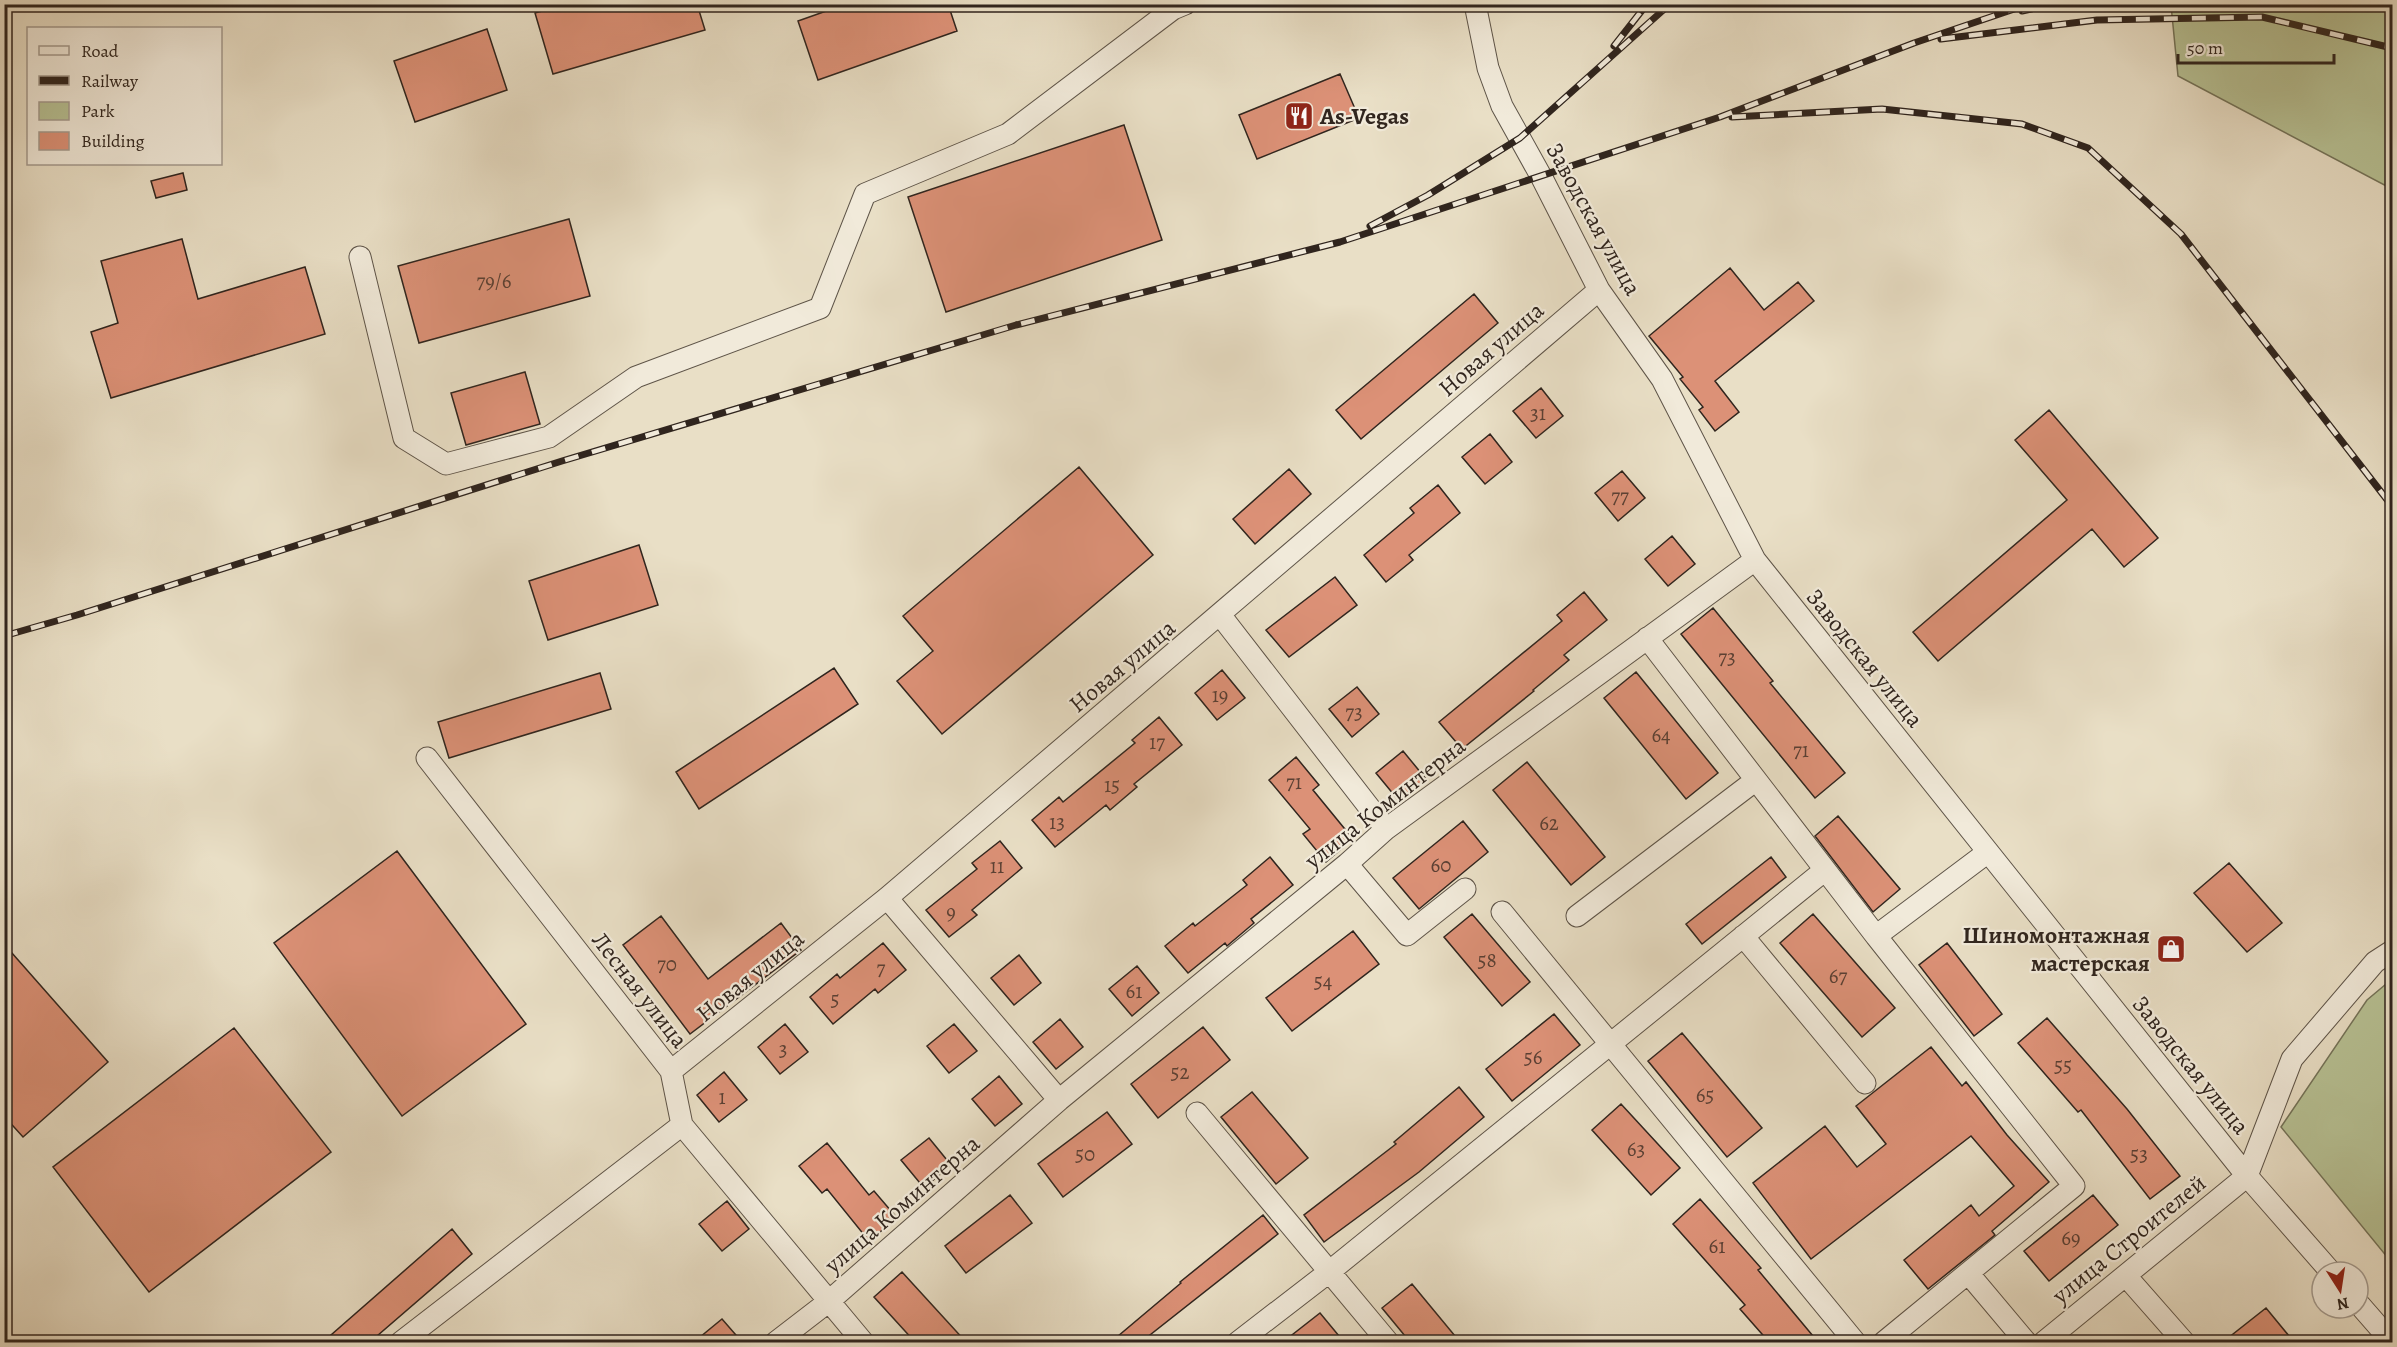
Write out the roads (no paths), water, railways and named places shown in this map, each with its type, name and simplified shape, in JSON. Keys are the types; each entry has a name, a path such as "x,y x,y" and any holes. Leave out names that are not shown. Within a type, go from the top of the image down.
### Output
{"street":[{"path":"360,257 404,438 446,464 549,437 636,377 820,308 865,194 1008,134 1173,9 1185,4"},
{"name":"Заводская улица","path":"1475,4 1488,68 1502,106 1542,178 1599,290 1662,379 1755,560 2247,1176 2320,1260"},
{"name":"Новая улица","path":"671,1071 887,898 1221,616 1599,290"},
{"name":"улица Коминтерна","path":"776,1342 828,1302 1059,1100 1347,864 1386,829 1755,560"},
{"path":"1221,616 1386,829"},
{"path":"1647,638 1876,936 2074,1186 1884,1342"},
{"name":"Лесная улица","path":"427,758 671,1071 682,1125 863,1342"},
{"path":"1577,916 1756,780"},
{"path":"1876,936 1988,852"},
{"path":"1347,864 1407,935 1465,889"},
{"path":"1238,1342 1329,1272 1825,870"},
{"path":"887,898 1059,1100"},
{"path":"1502,912 1855,1342"},
{"path":"1743,936 1865,1083"},
{"path":"2247,1176 2292,1059 2375,963 2392,951"},
{"path":"1197,1113 1388,1342"},
{"path":"400,1342 682,1125"},
{"name":"улица Строителей","path":"2044,1342 2247,1176"},
{"path":"1968,1273 2026,1342"},
{"path":"2126,1276 2184,1342"},
{"path":"2370,1317 2392,1342"}],"railway":[{"path":"1614,46 1647,4"},
{"path":"1370,226 1428,195 1520,138 1670,4"},
{"path":"4,636 77,615 562,461 1016,325 1340,242 1720,117 1914,43 2029,4"},
{"path":"2022,11 2053,4"},
{"path":"1941,39 2097,20 2262,17 2392,48"},
{"path":"1732,117 1882,109 2022,124 2088,148 2181,234 2392,506"}],"place":[{"name":"As-Vegas","path":"1299,116"},
{"name":"Шиномонтажная мастерская","path":"2171,949"}]}
